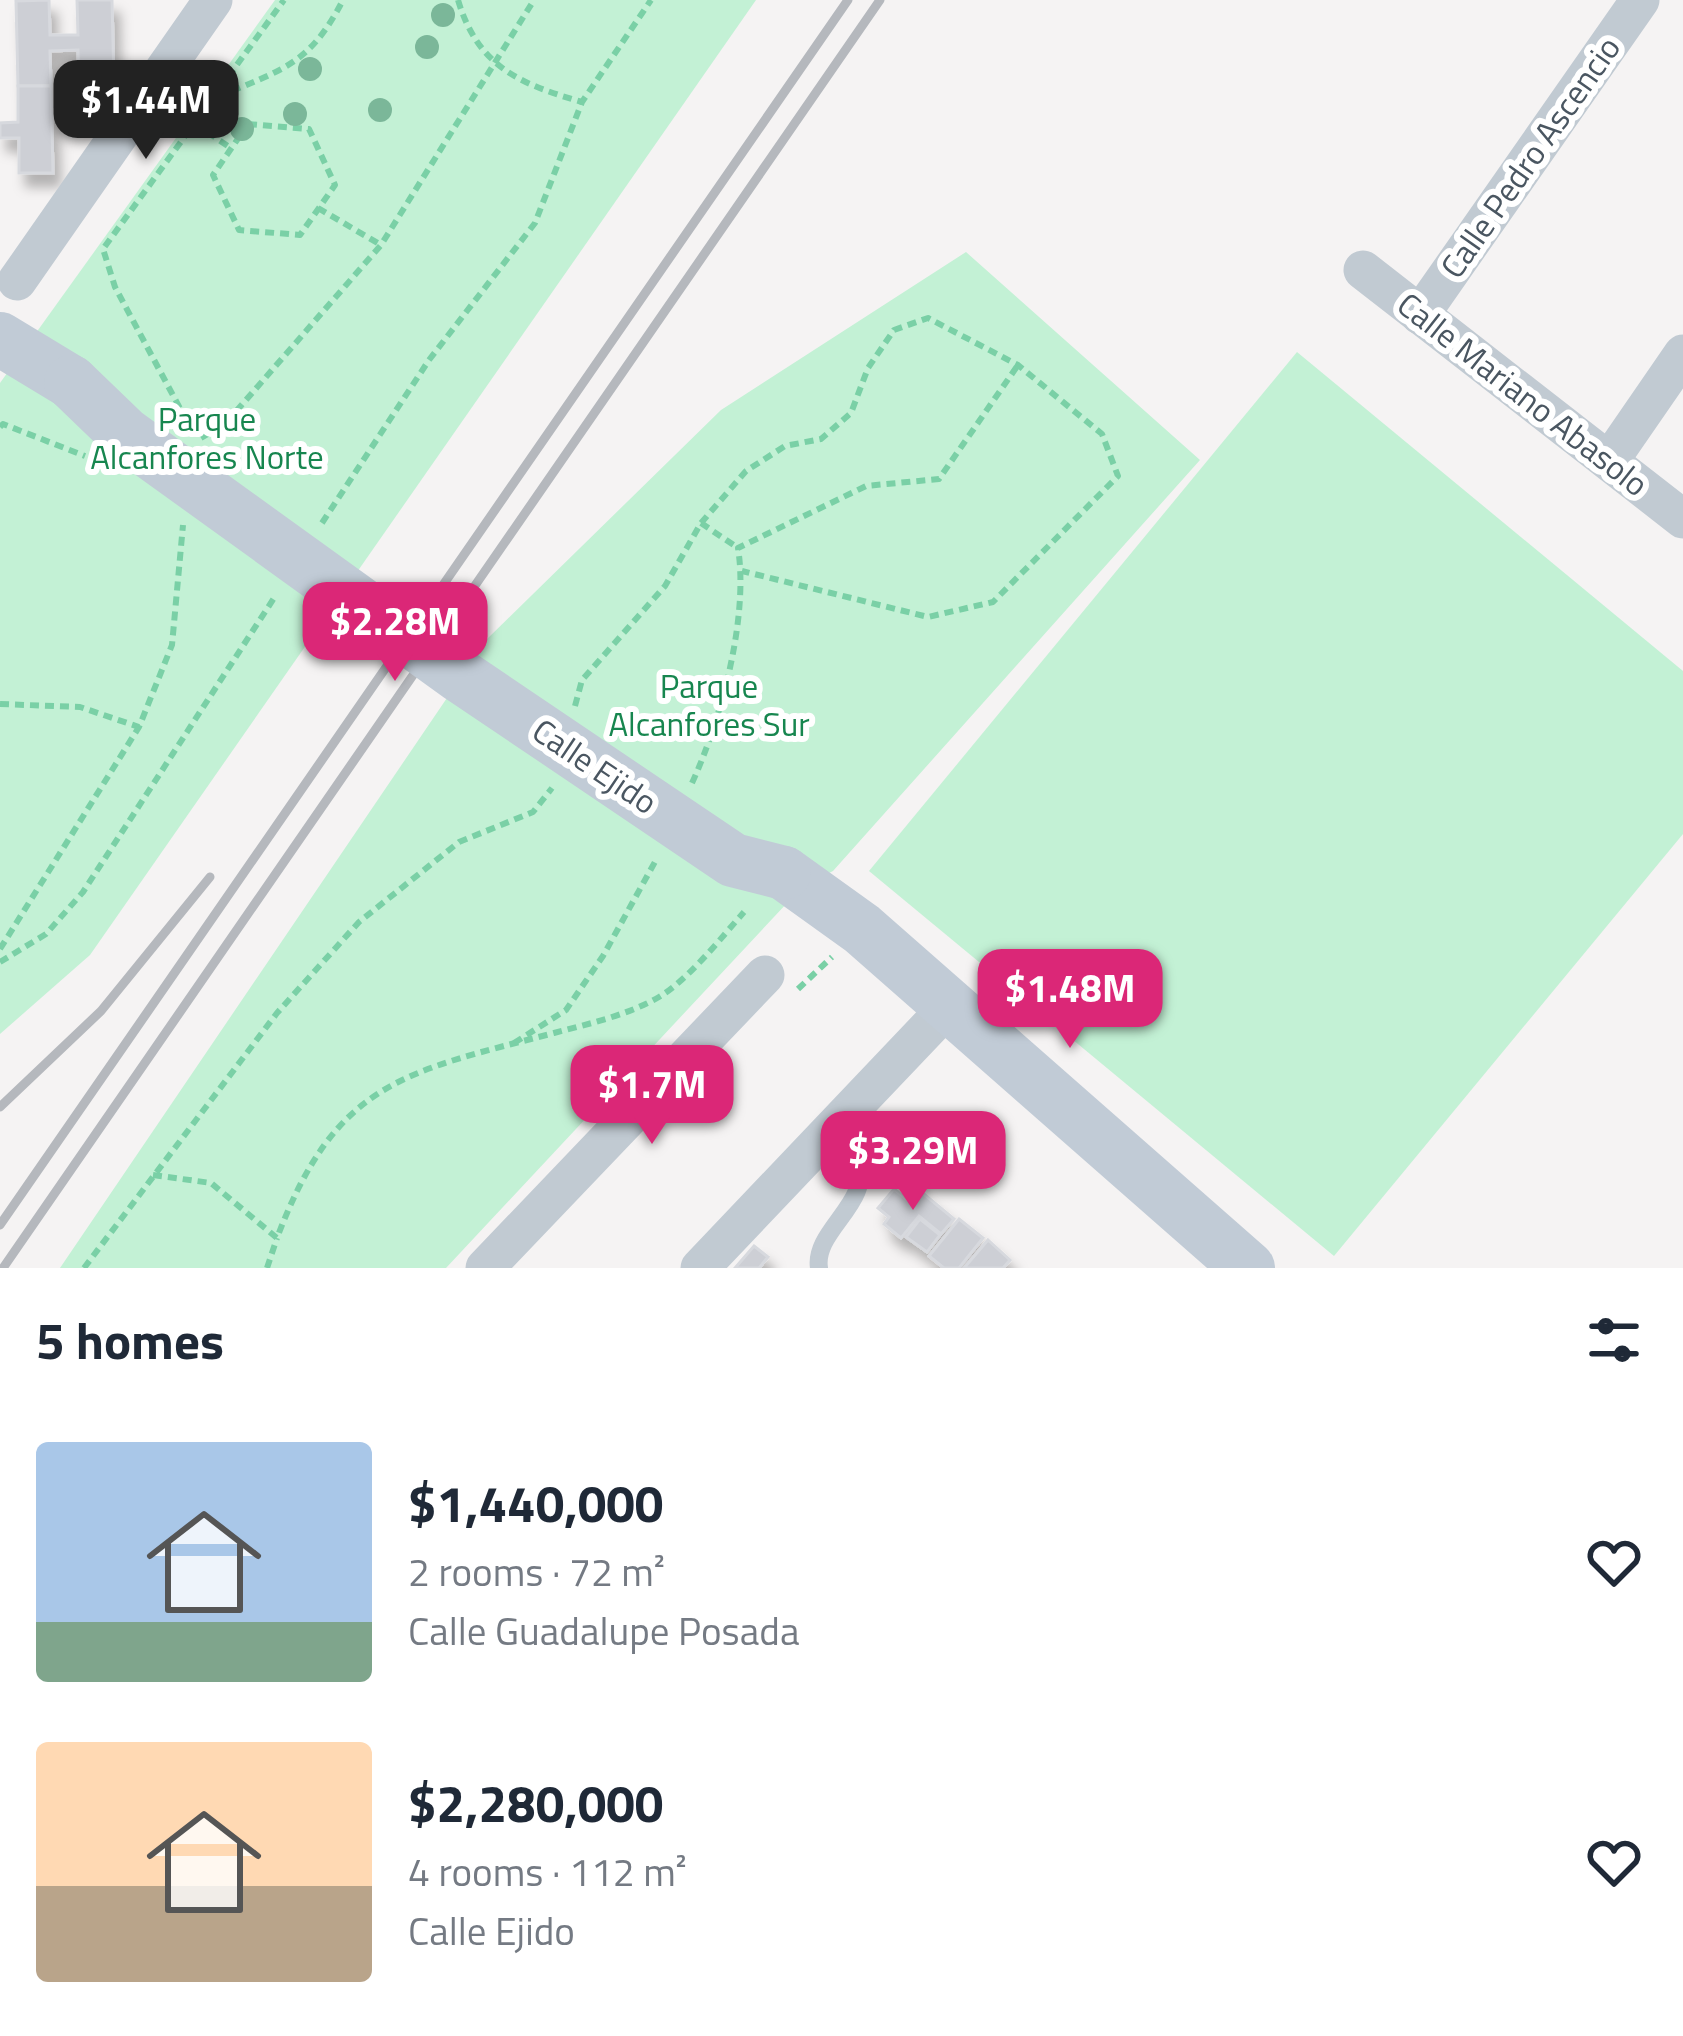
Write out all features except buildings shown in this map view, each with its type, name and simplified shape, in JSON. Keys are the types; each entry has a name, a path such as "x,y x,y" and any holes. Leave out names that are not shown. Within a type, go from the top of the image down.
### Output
{"street":[{"path":"17,280 213,0"},
{"name":"Calle Pedro Ascencio","path":"1420,315 1640,0"},
{"name":"Calle Mariano Abasolo","path":"1363,270 1683,520"},
{"name":"Calle Ejido","path":"0,339 70,382 138,415 750,832 801,884 950,1005 1228,1262"},
{"path":"1610,460 1683,354"},
{"path":"484,1268 765,975"},
{"path":"700,1268 950,1005"}],"lane":[{"path":"819,1268 818,1250 858,1186 857,1161 830,1132"}],"path":[{"path":"213,100 295,63 325,35 343,0"},
{"path":"458,0 494,65 545,92 582,102"},
{"path":"194,442 225,424 381,244 534,0"},
{"path":"313,537 429,359 535,223 582,102 651,0"},
{"path":"195,124 231,148"},
{"path":"248,124 309,129 335,184 319,208 300,236 239,230 213,175 248,124"},
{"path":"319,208 381,244"},
{"path":"572,720 582,680 665,586 701,523 746,471 785,446 821,439 851,413 868,368 894,330 928,318 1018,365 1102,434 1118,476 993,602 928,617 742,571"},
{"path":"738,548 866,486 939,479 1018,365"},
{"path":"687,795 712,738 742,571 738,548 701,523"},
{"path":"0,962 46,934 82,892 288,577"},
{"path":"0,704 80,707 139,727"},
{"path":"84,1268 277,1013 359,922 459,842 533,812 557,781"},
{"path":"514,1043 566,1010 603,956 661,852"},
{"path":"267,1268 298,1183 352,1108 413,1072 593,1023 661,996 744,912"},
{"path":"765,975 789,998 862,929"},
{"path":"153,1174 212,1183 277,1238"}],"green space":[{"name":"Parque Alcanfores Norte","path":"275,0 756,0 90,955 0,1034 0,383"},
{"name":"Parque Alcanfores Sur","path":"966,252 1200,460 833,871 803,886 446,1268 60,1268 487,639 721,410"},
{"path":"1297,352 1683,671 1683,834 1334,1256 869,871"}],"railway":[{"path":"0,1225 848,0"},
{"path":"3,1268 880,0"},
{"path":"0,1107 101,1011 210,877"}]}
